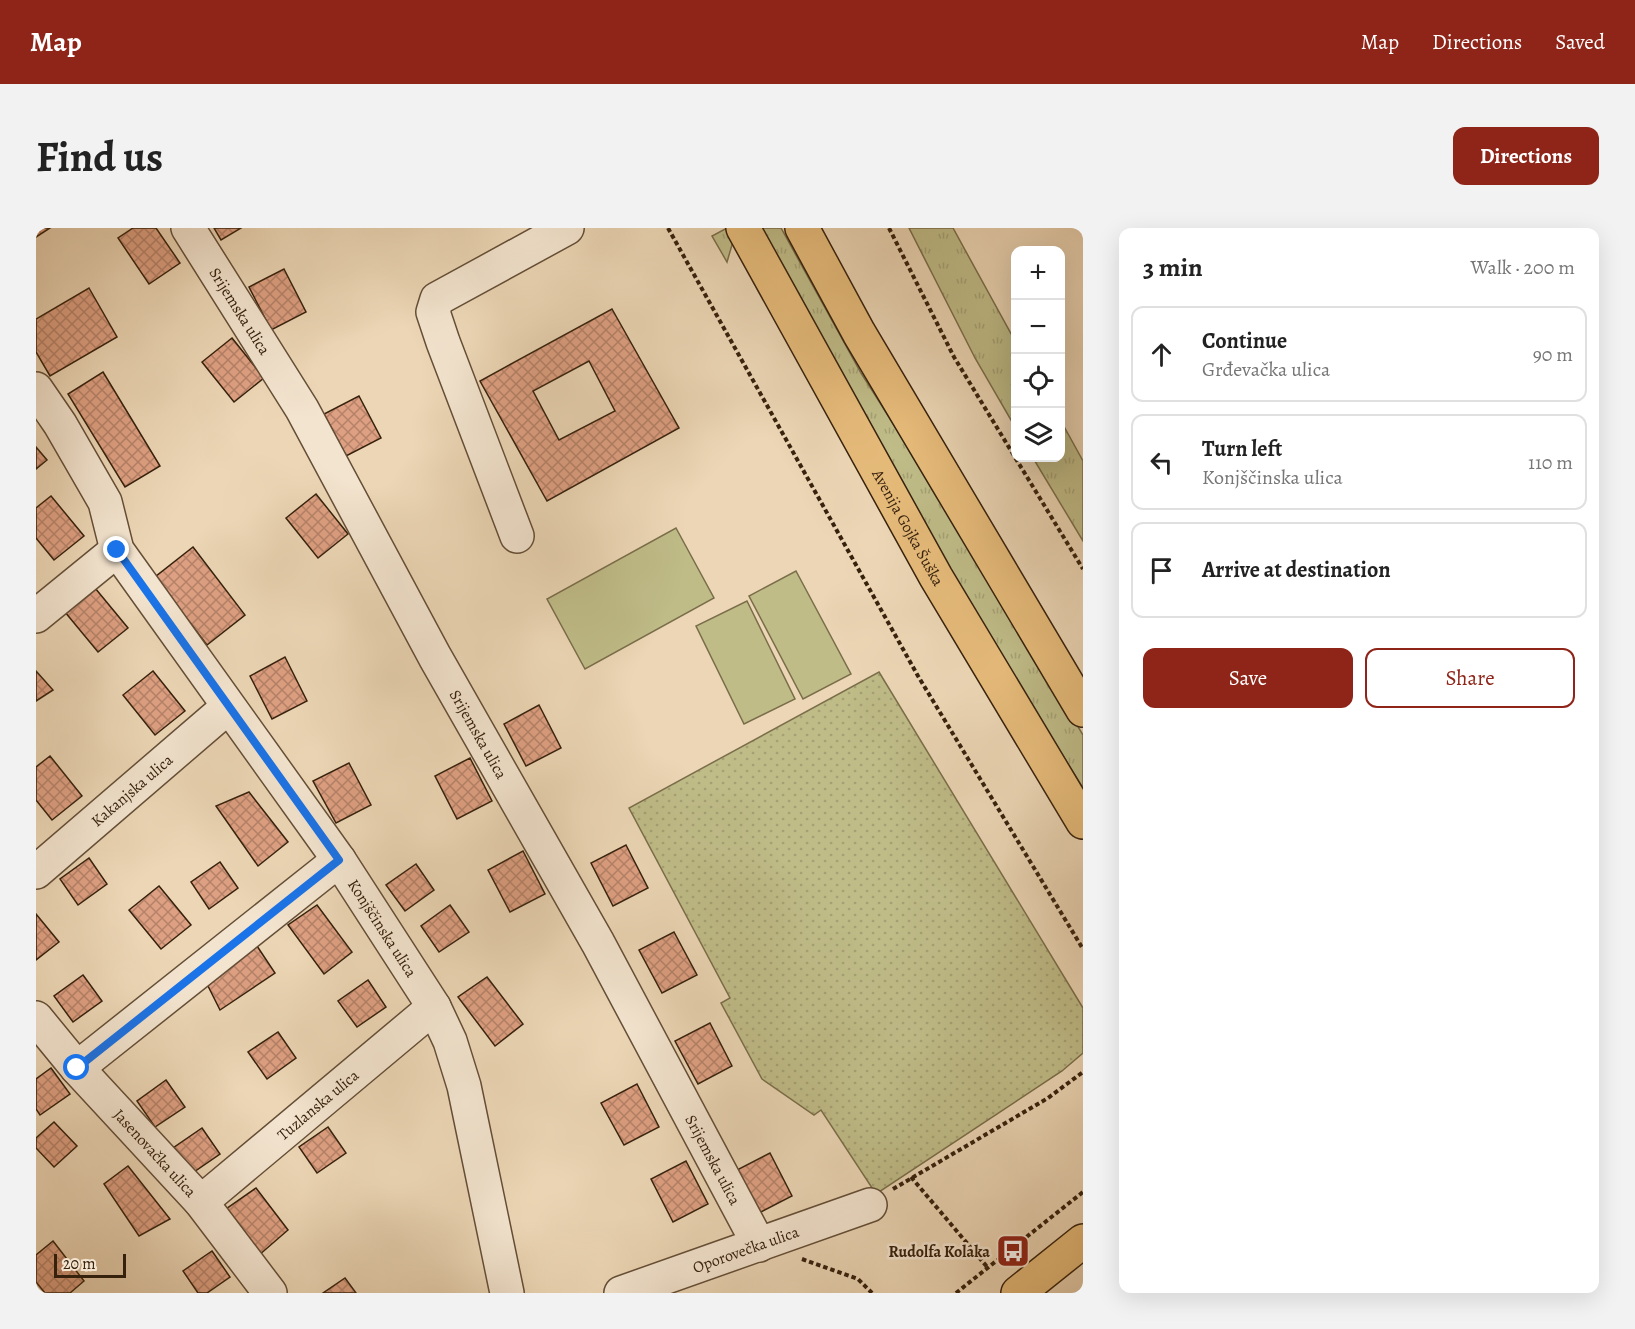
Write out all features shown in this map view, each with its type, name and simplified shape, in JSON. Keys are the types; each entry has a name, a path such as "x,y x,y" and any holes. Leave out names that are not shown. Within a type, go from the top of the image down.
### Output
{"main road":[{"name":"Avenija Gojka Šuška","path":"743,228 936,577 1083,822"},
{"path":"802,228 859,333 1083,710"},
{"path":"1018,1293 1083,1241"}],"street":[{"name":"Srijemska ulica","path":"188,228 302,409 435,657 598,943 759,1245"},
{"path":"517,536 433,312 437,299 567,228"},
{"name":"Konjščinska ulica","path":"36,389 60,424 105,502 117,550 339,860 435,1007 450,1041 464,1086 507,1293"},
{"path":"41,601 117,550"},
{"name":"Kakanjska ulica","path":"36,872 228,707"},
{"path":"77,1068 339,860"},
{"name":"Tuzlanska ulica","path":"201,1202 435,1007"},
{"name":"Jasenovačka ulica","path":"36,1018 77,1068 201,1202 270,1293"},
{"name":"Oporovečka ulica","path":"621,1293 870,1205"}],"path":[{"path":"668,228 918,676 1083,949"},
{"path":"889,228 954,357 1083,569"},
{"path":"870,1205 911,1177 1048,1098 1083,1071"},
{"path":"911,1177 988,1268"},
{"path":"956,1293 1083,1192"},
{"path":"759,1245 858,1279 872,1293"}],"green space":[{"path":"727,228 734,238 727,262 712,236"},
{"path":"758,228 781,228 861,373 938,494 1083,735 1083,788 949,573"},
{"path":"909,228 953,228 1011,334 1011,420 975,358"},
{"path":"1065,428 1083,461 1083,541 1035,462 1065,462"},
{"path":"676,528 714,598 585,669 547,599"},
{"path":"796,571 851,674 803,699 749,596"},
{"path":"747,601 795,699 744,724 696,626"},
{"path":"879,672 1083,1008 1083,1053 1062,1071 876,1194 821,1110 814,1115 762,1079 721,1003 730,998 629,808"}],"building":[{"path":"36,228 50,228 36,237"},
{"path":"133,228 156,228 180,263 149,284 118,238"},
{"path":"214,228 241,228 221,240"},
{"path":"284,269 306,312 271,330 249,287"},
{"path":"89,288 117,337 50,376 36,352 36,319"},
{"path":"612,309 679,428 547,501 480,381","holes":["589,361 615,411 559,440 533,391"]},
{"path":"232,338 264,378 234,402 202,362"},
{"path":"103,372 160,466 125,487 68,394"},
{"path":"359,396 381,438 346,456 324,414"},
{"path":"36,447 47,460 36,469"},
{"path":"316,494 348,534 318,558 286,518"},
{"path":"51,496 84,536 54,560 36,538 36,508"},
{"path":"193,547 245,615 207,645 155,577"},
{"path":"95,588 128,628 98,652 65,612"},
{"path":"285,657 307,701 272,719 250,676"},
{"path":"36,671 53,690 36,701"},
{"path":"153,671 185,711 155,735 123,695"},
{"path":"539,705 561,748 526,766 504,724"},
{"path":"50,756 82,796 52,820 36,800 36,767"},
{"path":"470,758 492,801 457,819 435,776"},
{"path":"349,763 371,805 336,823 313,781"},
{"path":"249,792 288,842 258,866 216,806"},
{"path":"626,845 648,888 613,906 591,863"},
{"path":"523,851 545,894 510,912 488,870"},
{"path":"89,858 107,884 78,905 60,879"},
{"path":"220,862 238,888 209,909 191,882"},
{"path":"416,864 434,890 405,911 386,885"},
{"path":"159,886 191,925 161,949 129,910"},
{"path":"317,905 352,952 324,974 288,925"},
{"path":"450,905 469,932 439,952 421,926"},
{"path":"36,914 59,942 36,960"},
{"path":"674,932 697,975 662,993 639,950"},
{"path":"257,946 275,973 220,1010 206,982"},
{"path":"83,975 102,1001 73,1022 54,996"},
{"path":"487,977 523,1024 495,1046 458,997"},
{"path":"368,980 386,1007 357,1027 338,1001"},
{"path":"710,1023 732,1066 698,1084 675,1041"},
{"path":"278,1032 296,1058 267,1079 248,1052"},
{"path":"51,1068 70,1094 40,1115 36,1109 36,1079"},
{"path":"166,1080 185,1107 155,1127 137,1101"},
{"path":"637,1084 659,1127 624,1145 601,1103"},
{"path":"54,1122 77,1146 54,1167 36,1148 36,1138"},
{"path":"328,1127 346,1153 317,1173 299,1147"},
{"path":"202,1128 220,1154 191,1174 173,1148"},
{"path":"770,1153 792,1196 757,1214 735,1171"},
{"path":"686,1161 708,1204 673,1222 651,1179"},
{"path":"128,1166 170,1219 139,1236 104,1184"},
{"path":"256,1188 288,1230 258,1256 226,1209"},
{"path":"53,1241 84,1281 70,1293 45,1293 36,1282 36,1255"},
{"path":"212,1251 230,1277 207,1293 198,1293 183,1271"},
{"path":"345,1278 356,1293 323,1293"}],"place":[{"name":"Rudolfa Kolaka","path":"1013,1251"}],"route":[{"path":"77,1068 339,860 117,550"}]}
